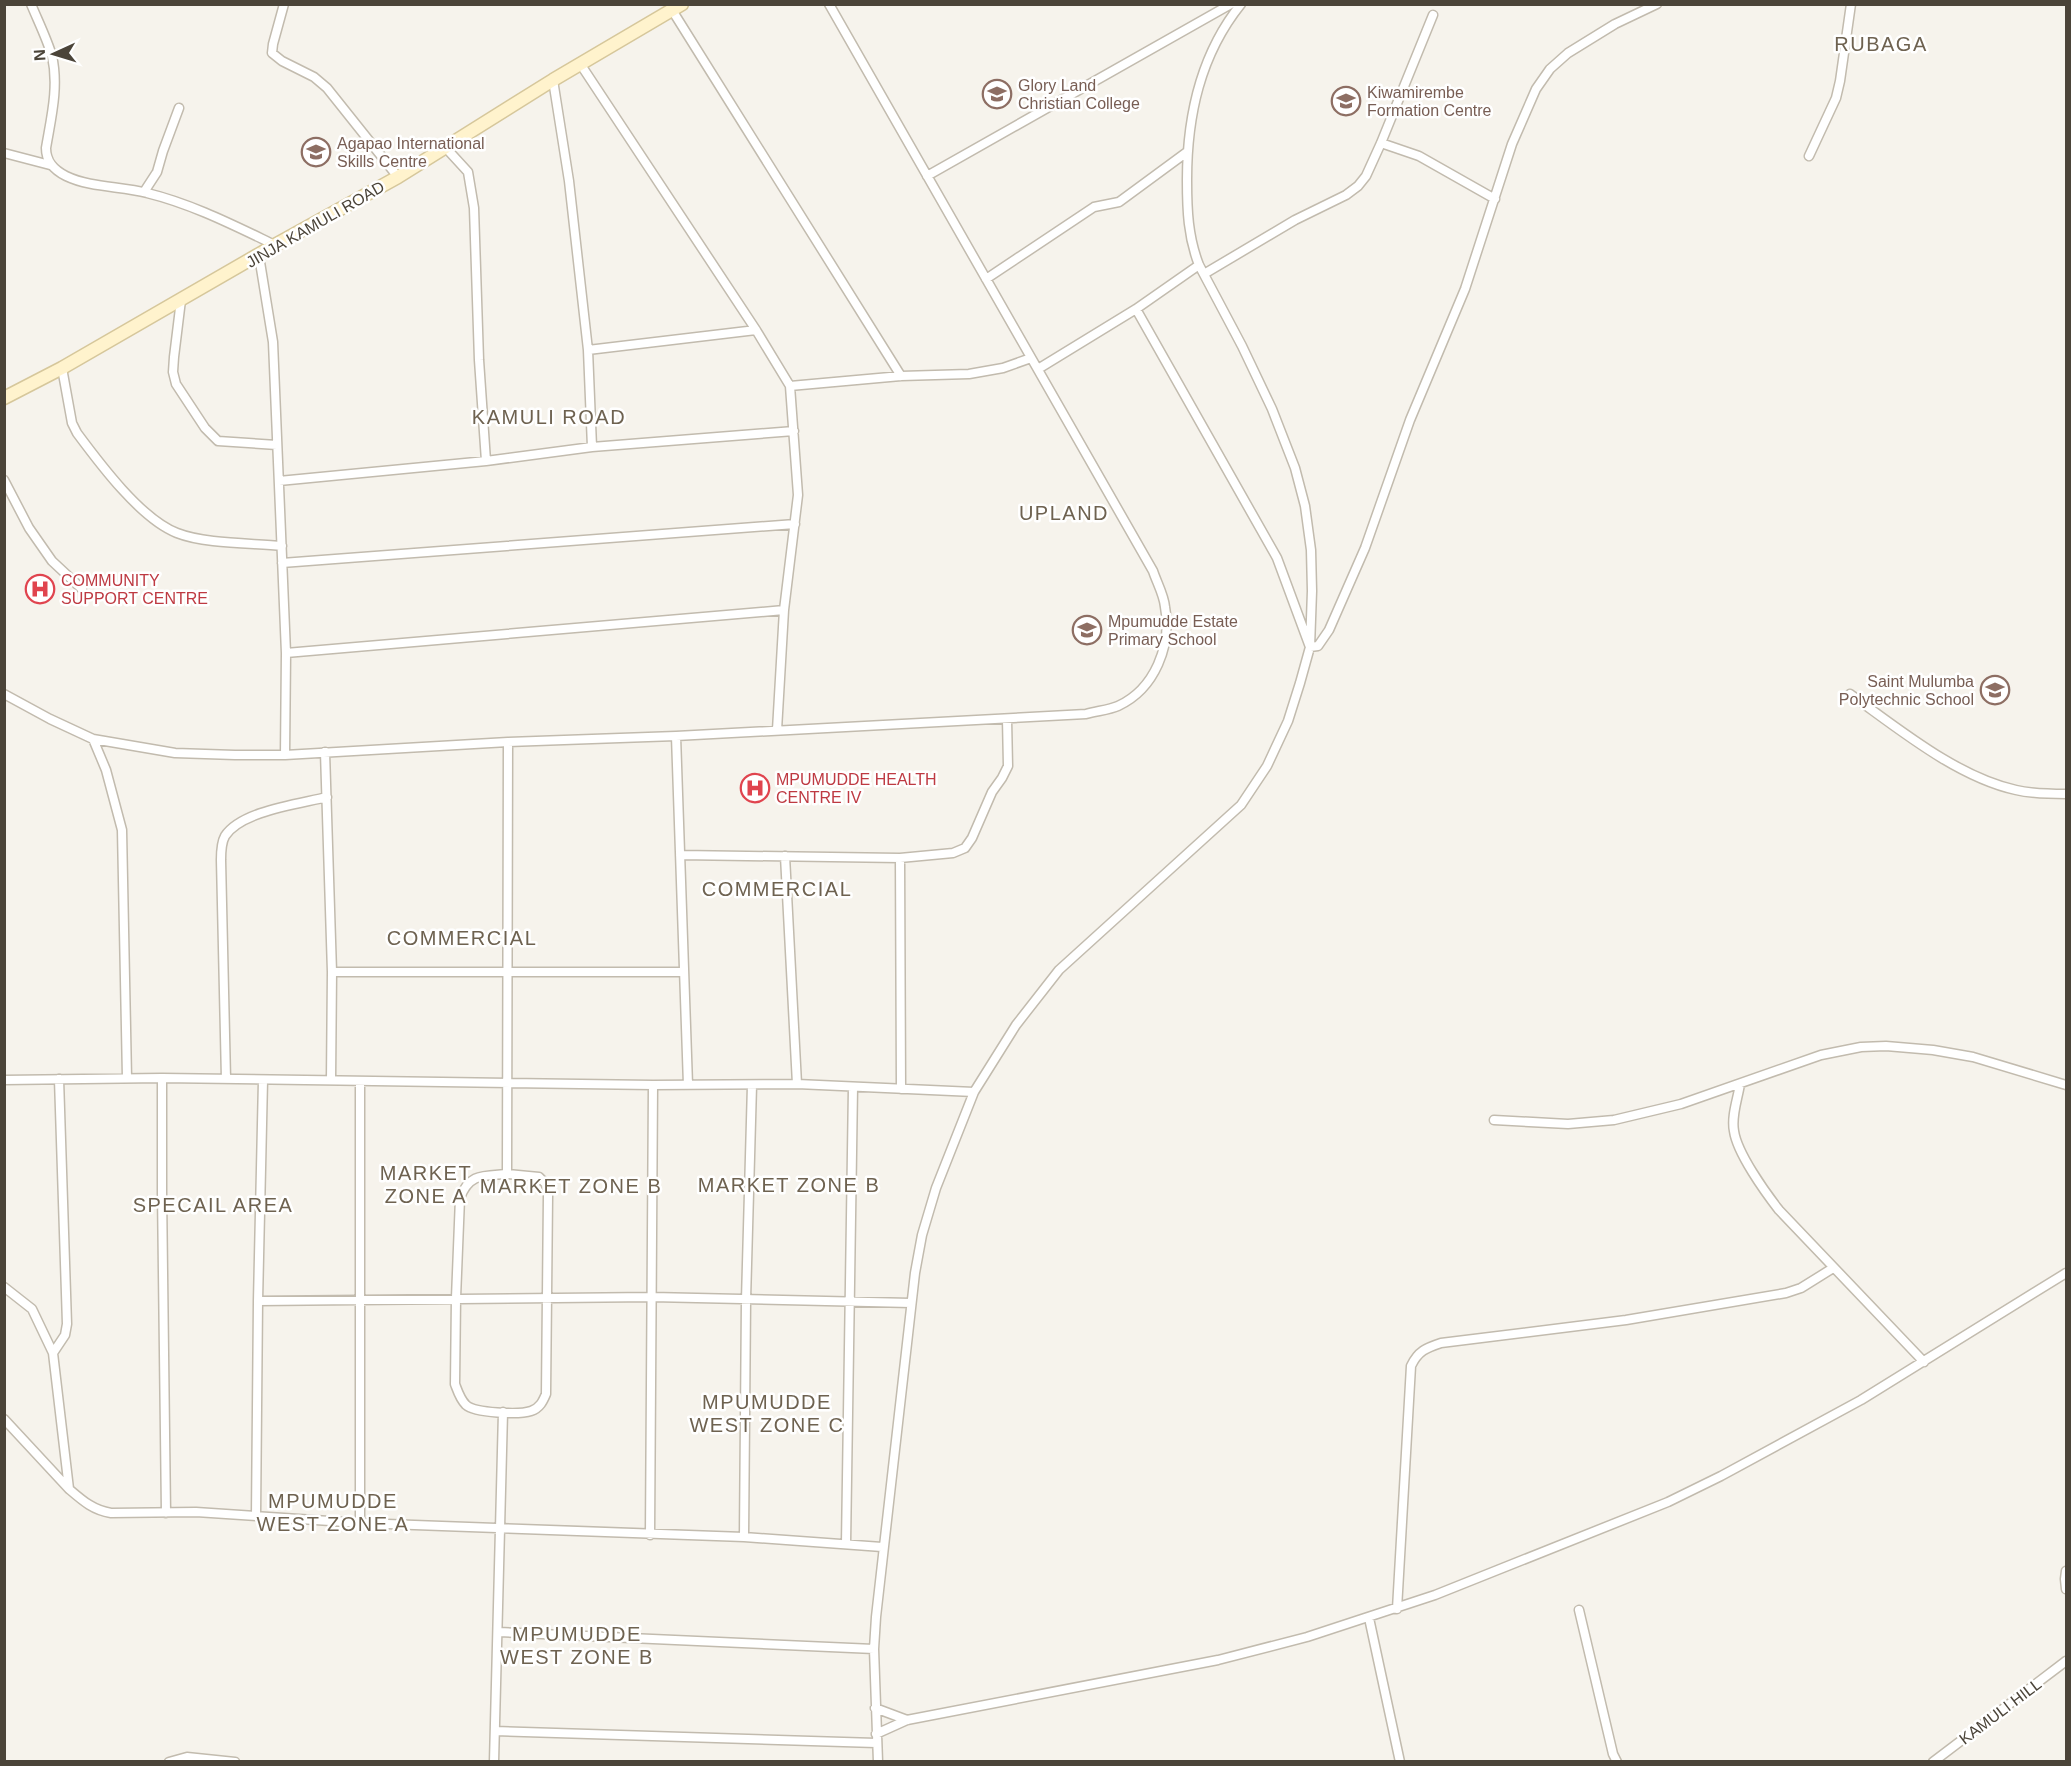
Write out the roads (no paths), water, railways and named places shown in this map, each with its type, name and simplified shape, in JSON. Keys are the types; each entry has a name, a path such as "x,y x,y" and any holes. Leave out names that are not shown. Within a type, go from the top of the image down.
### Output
{"main road":[{"name":"JINJA KAMULI ROAD","path":"4,399 398,177 553,80 677,7"}],"street":[{"path":"31,4 51,54 55,72 56,91 46,148 50,165"},
{"path":"284,4 273,44 273,53 282,61 314,77 327,88 398,177"},
{"path":"4,694 93,739 175,753 285,755 1086,714 1118,706 1142,689 1158,665 1167,637 1165,605 1153,572 829,4"},
{"path":"927,176 1231,4"},
{"path":"878,1761 873,1649 882,1547 911,1303 922,1235 936,1188 974,1092 1016,1025 1059,970 1241,805 1267,766 1288,721 1310,647 1311,550 1305,507 1294,468 1260,381 1199,265 1189,230 1187,152 1197,89 1218,37 1241,4"},
{"path":"1310,647 1318,646 1324,639 1365,548 1410,420 1465,289 1512,144 1536,88 1550,69 1568,52 1616,24 1657,4"},
{"path":"1809,156 1836,98 1851,4"},
{"path":"677,7 901,376"},
{"path":"1204,274 1295,220 1346,195 1358,186 1366,176 1381,144 1433,15"},
{"path":"581,65 756,330 790,386 798,495 784,610 777,730"},
{"path":"553,80 569,181 588,350 592,447"},
{"path":"144,192 157,172 179,108"},
{"path":"1381,144 1419,156 1496,199"},
{"path":"446,148 468,172 474,208 479,360 486,461"},
{"path":"986,279 1094,207 1119,201 1187,152"},
{"path":"4,153 50,165 65,176 84,182 144,192 189,205 275,245"},
{"path":"259,256 273,342 286,654 285,755"},
{"path":"1038,369 1136,309 1199,265"},
{"path":"181,300 173,372 176,384 205,428 218,441 277,445"},
{"path":"1136,309 1277,558 1310,647"},
{"path":"588,350 756,330"},
{"path":"790,386 901,376 986,372 1031,358"},
{"path":"62,368 72,423 77,433 130,498 163,526 190,538 282,546"},
{"path":"279,482 486,461 592,447 794,431"},
{"path":"4,480 35,536 52,561 82,590"},
{"path":"282,563 795,524"},
{"path":"286,654 784,610"},
{"path":"1850,694 1928,750 1987,781 2016,790 2067,794"},
{"path":"680,855 900,858 953,853 965,849 992,792 1008,766 1007,719"},
{"path":"676,736 688,1085"},
{"path":"93,739 106,770 122,830 127,1078"},
{"path":"507,1174 508,742"},
{"path":"326,752 332,972 331,1080"},
{"path":"226,1079 221,860 225,836 246,819 327,797"},
{"path":"785,856 797,1084"},
{"path":"900,858 901,1089"},
{"path":"332,972 684,972"},
{"path":"1494,1120 1568,1124 1614,1120 1681,1104 1840,1050 1886,1046 1933,1050 1973,1057 2067,1085"},
{"path":"4,1080 162,1078 508,1084 797,1084 974,1092"},
{"path":"162,1078 166,1513"},
{"path":"53,1353 65,1335 68,1310 59,1079"},
{"path":"256,1516 263,1080"},
{"path":"360,1081 360,1523"},
{"path":"1740,1084 1734,1132 1759,1184 1779,1210 1924,1362"},
{"path":"650,1535 654,1085"},
{"path":"744,1538 746,1300 752,1085"},
{"path":"846,1544 853,1087"},
{"path":"507,1174 539,1177 546,1184 548,1196 547,1297 546,1394 541,1404 531,1411 503,1412 477,1411 467,1406 459,1397 455,1384 456,1298 460,1198 463,1189 470,1181 478,1177 507,1174"},
{"path":"1397,1609 1411,1366 1416,1354 1441,1342 1626,1320 1786,1293 1802,1288 1833,1268"},
{"path":"495,1731 876,1738 907,1720 1218,1660 1307,1637 1397,1609 1668,1502 1777,1446 1924,1362 2067,1273"},
{"path":"4,1287 32,1309 53,1353 69,1490"},
{"path":"258,1301 652,1297 911,1303"},
{"path":"496,1759 503,1412"},
{"path":"4,1419 69,1490 100,1511 744,1538 882,1547"},
{"path":"2067,1570 2065,1579 2067,1588"},
{"path":"1579,1610 1613,1754 1617,1761"},
{"path":"1369,1618 1400,1761"},
{"path":"499,1632 873,1649"},
{"name":"KAMULI HILL","path":"1934,1761 2067,1661"},
{"path":"875,1708 907,1720"},
{"path":"168,1761 187,1758 235,1761"}],"place":[{"name":"Glory Land Christian College","path":"997,94"},
{"name":"Kiwamirembe Formation Centre","path":"1346,101"},
{"name":"Agapao International Skills Centre","path":"316,152"},
{"name":"COMMUNITY SUPPORT CENTRE","path":"40,589"},
{"name":"Mpumudde Estate Primary School","path":"1087,630"},
{"name":"Saint Mulumba Polytechnic School","path":"1995,690"},
{"name":"MPUMUDDE HEALTH CENTRE IV","path":"755,788"}],"district":[{"name":"RUBAGA","path":"1881,44"},
{"name":"KAMULI ROAD","path":"549,417"},
{"name":"UPLAND","path":"1064,513"},
{"name":"COMMERCIAL","path":"777,889"},
{"name":"COMMERCIAL","path":"462,938"},
{"name":"MARKET ZONE A","path":"426,1184"},
{"name":"MARKET ZONE B","path":"789,1185"},
{"name":"MARKET ZONE B","path":"571,1186"},
{"name":"SPECAIL AREA","path":"213,1205"},
{"name":"MPUMUDDE WEST ZONE C","path":"767,1414"},
{"name":"MPUMUDDE WEST ZONE A","path":"333,1512"},
{"name":"MPUMUDDE WEST ZONE B","path":"577,1646"}]}
